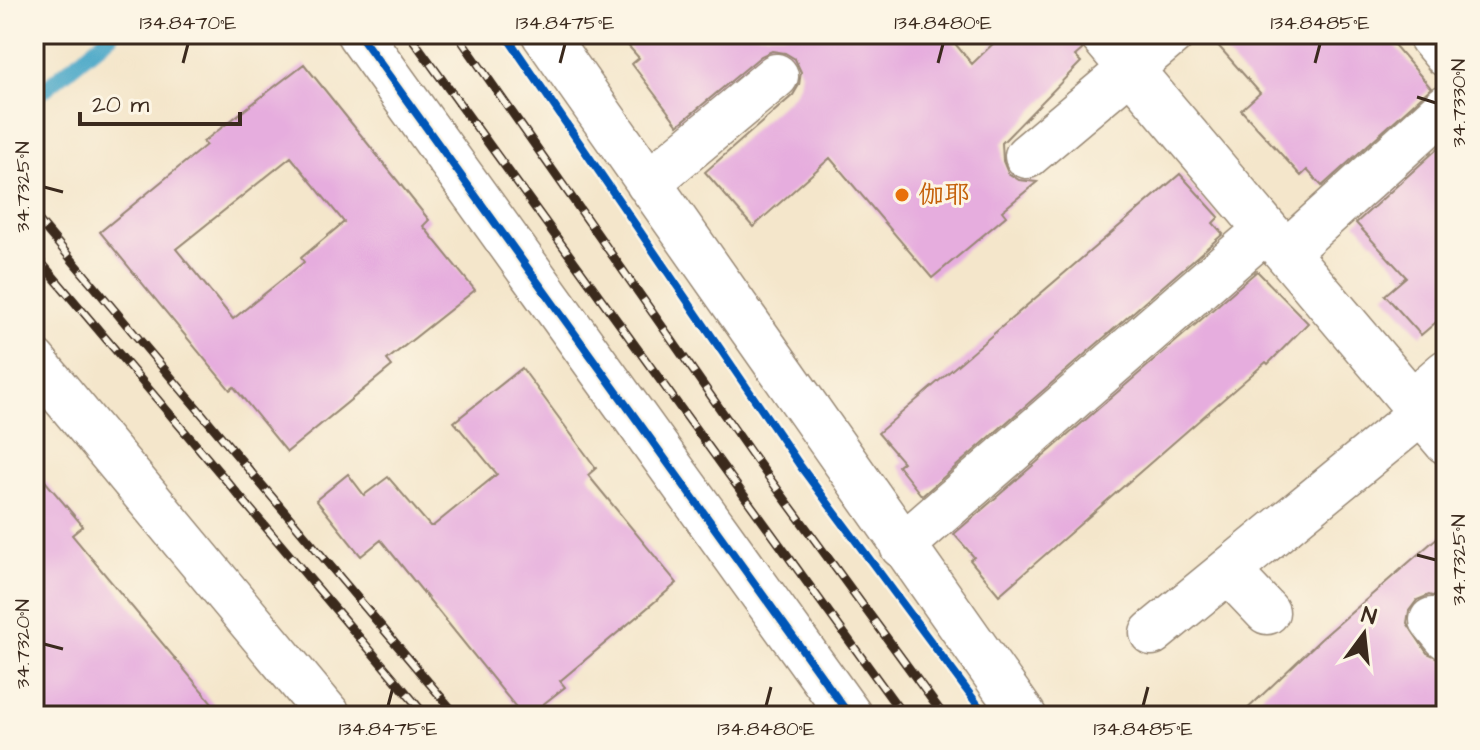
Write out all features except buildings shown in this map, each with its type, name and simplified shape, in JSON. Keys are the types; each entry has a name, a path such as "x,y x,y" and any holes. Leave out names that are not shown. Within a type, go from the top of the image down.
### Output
{"street":[{"path":"359,34 850,716"},
{"path":"544,34 1024,716"},
{"path":"1101,34 1426,419"},
{"path":"1027,156 1172,34"},
{"path":"648,183 776,76"},
{"path":"902,546 1276,241 1446,107"},
{"path":"34,361 329,716"},
{"path":"1152,633 1426,419 1446,372"},
{"path":"1228,571 1267,612"}],"waterway":[{"path":"34,98 112,34"}],"railway":[{"path":"409,34 904,716"},
{"path":"457,34 751,453 944,716"},
{"path":"34,215 457,716"},
{"path":"34,254 426,716"}],"cycle path":[{"path":"359,34 850,716"},
{"path":"505,34 801,467 986,716"}],"place":[{"name":"伽耶","path":"902,195"}]}
